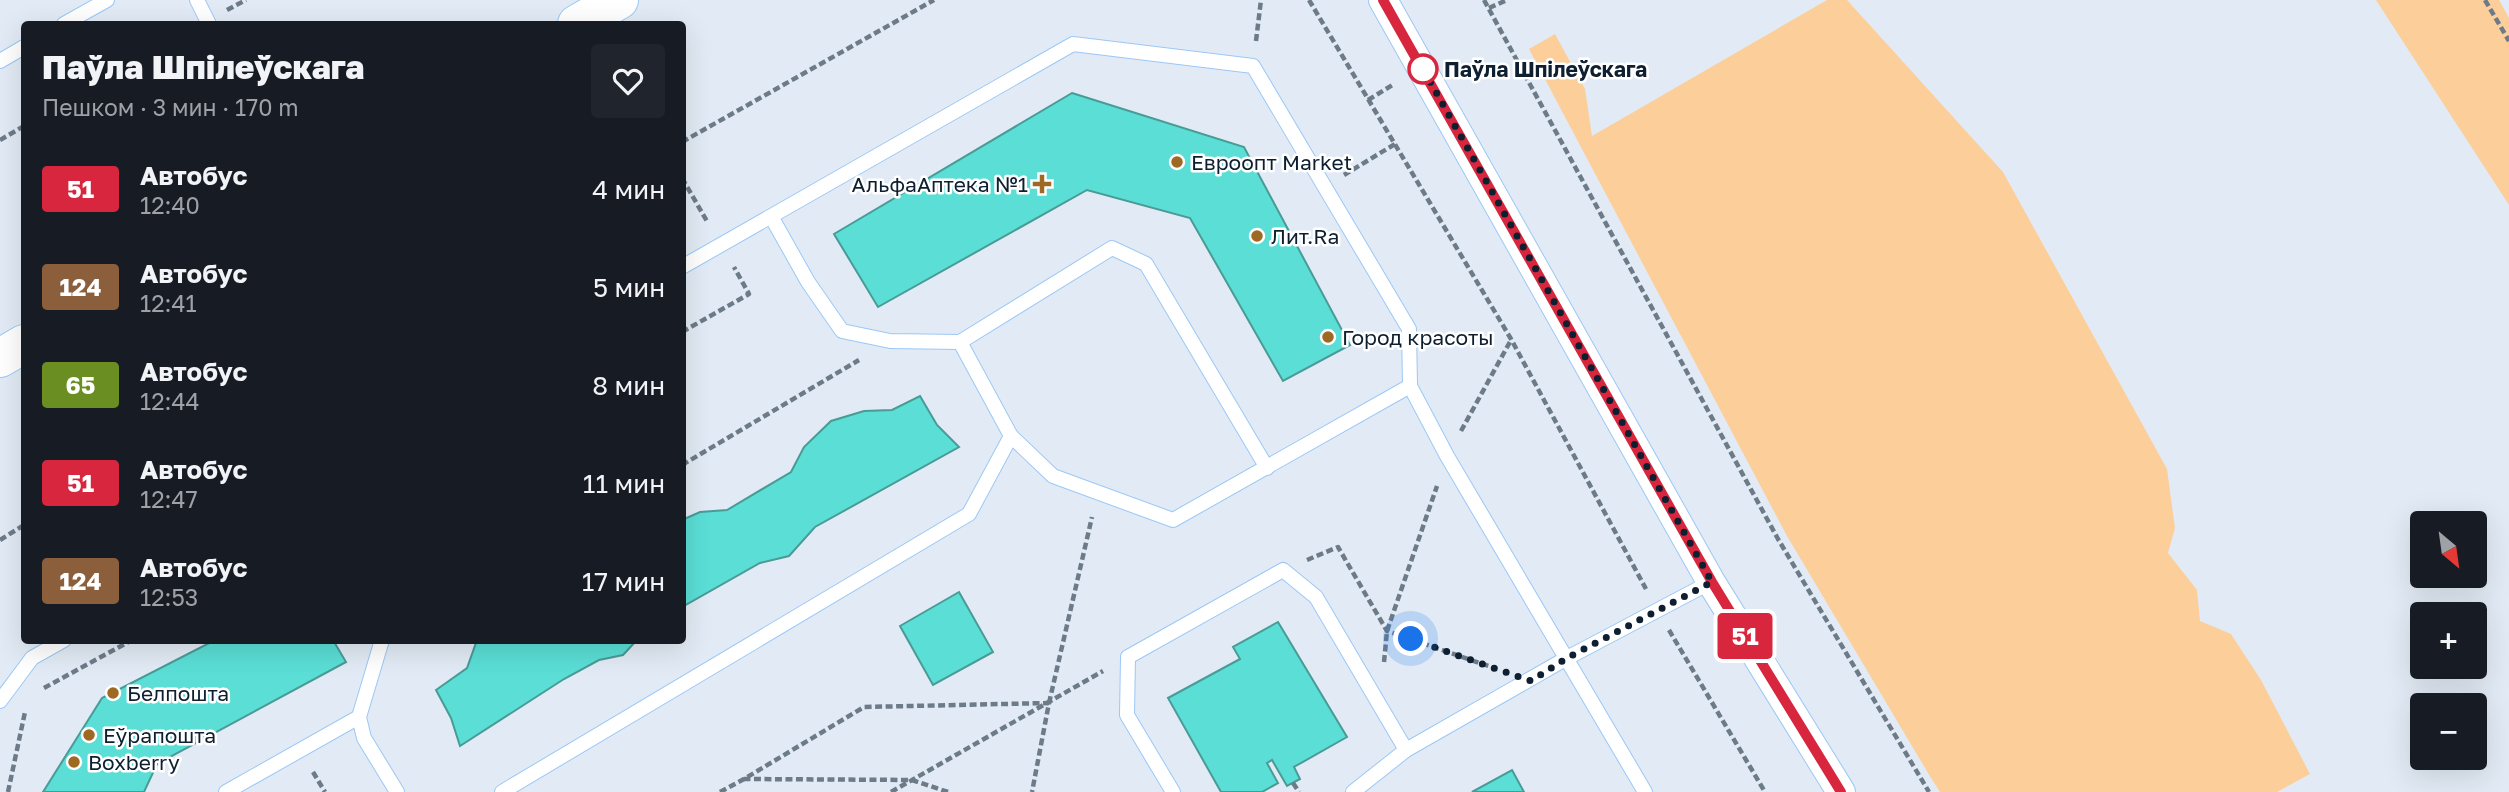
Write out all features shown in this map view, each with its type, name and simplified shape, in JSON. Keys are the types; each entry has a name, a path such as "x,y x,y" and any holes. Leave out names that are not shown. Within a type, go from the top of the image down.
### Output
{"street":[{"path":"582,21 619,0"},
{"path":"1383,0 1712,582 1841,792"},
{"path":"0,358 21,346"}],"lane":[{"path":"69,21 107,0"},
{"path":"197,0 208,21"},
{"path":"686,265 1073,44 1253,66 1409,329 1410,386 1447,456 1645,792"},
{"path":"0,61 21,49"},
{"path":"772,218 808,282 842,331 890,341 960,342 1112,248 1146,264 1267,468"},
{"path":"960,342 1011,436 1052,476 1173,520 1410,386"},
{"path":"502,792 969,514 1011,436"},
{"path":"1173,792 1128,715 1128,657 1283,570 1316,597 1406,750"},
{"path":"1353,792 1406,750 1531,681 1567,658 1712,582"},
{"path":"0,701 32,659 57,644"},
{"path":"381,644 359,716 364,738 397,792"},
{"path":"226,792 359,716"}],"path":[{"path":"686,140 934,0"},
{"path":"1253,66 1261,0"},
{"path":"1309,0 1511,339 1658,611 1765,792"},
{"path":"1484,0 1778,539 1929,792"},
{"path":"1489,8 1507,0"},
{"path":"2485,0 2509,41"},
{"path":"0,140 21,128"},
{"path":"1323,188 1395,144"},
{"path":"1381,708 1387,631 1447,456 1511,339"},
{"path":"686,463 890,341"},
{"path":"1032,792 1097,493"},
{"path":"0,540 21,527"},
{"path":"1283,570 1338,547 1387,631 1531,681"},
{"path":"40,690 125,644"},
{"path":"891,792 1128,657"},
{"path":"719,792 864,707 1049,704"},
{"path":"8,792 26,708"},
{"path":"744,779 912,780 947,792"},
{"path":"1293,783 1298,792"}],"shaded area":[{"path":"1827,0 1847,0 2003,172 2167,469 2175,528 2168,553 2197,590 2200,621 2231,634 2261,680 2310,774 2277,792 1940,792 1931,778 1787,536 1529,49 1555,34 1585,89 1592,136"},
{"path":"2376,0 2499,0 2509,18 2509,205"}],"building":[{"path":"1072,93 1244,147 1350,345 1283,381 1190,218 1087,190 878,307 834,234"},
{"path":"920,396 937,425 959,447 815,527 789,556 760,563 686,605 686,518 700,512 727,510 791,472 804,447 831,421 864,411 892,410"},
{"path":"959,592 993,652 933,685 900,626"},
{"path":"1278,622 1347,737 1294,767 1300,779 1287,786 1272,760 1267,763 1278,783 1262,792 1221,792 1168,698 1240,659 1233,647"},
{"path":"207,644 335,644 346,662 157,764 144,792 43,792 102,698"},
{"path":"476,644 633,644 623,655 599,660 564,679 460,746 451,718 436,690 467,668"},
{"path":"1512,770 1524,792 1472,792"}],"bus line":[{"name":"51","path":"1383,0 1712,582 1841,792"}],"place":[{"name":"Паўла Шпілеўскага","path":"1423,69"},
{"name":"Евроопт Market","path":"1177,162"},
{"name":"АльфаАптека №1","path":"1042,184"},
{"name":"Лит.Ra","path":"1257,236"},
{"name":"Город красоты","path":"1328,337"},
{"name":"Белпошта","path":"113,693"},
{"name":"Еўрапошта","path":"89,735"},
{"name":"Boxberry","path":"74,762"}],"route":[{"path":"1411,639 1531,681 1567,658 1712,582 1422,67 1423,69"}]}
